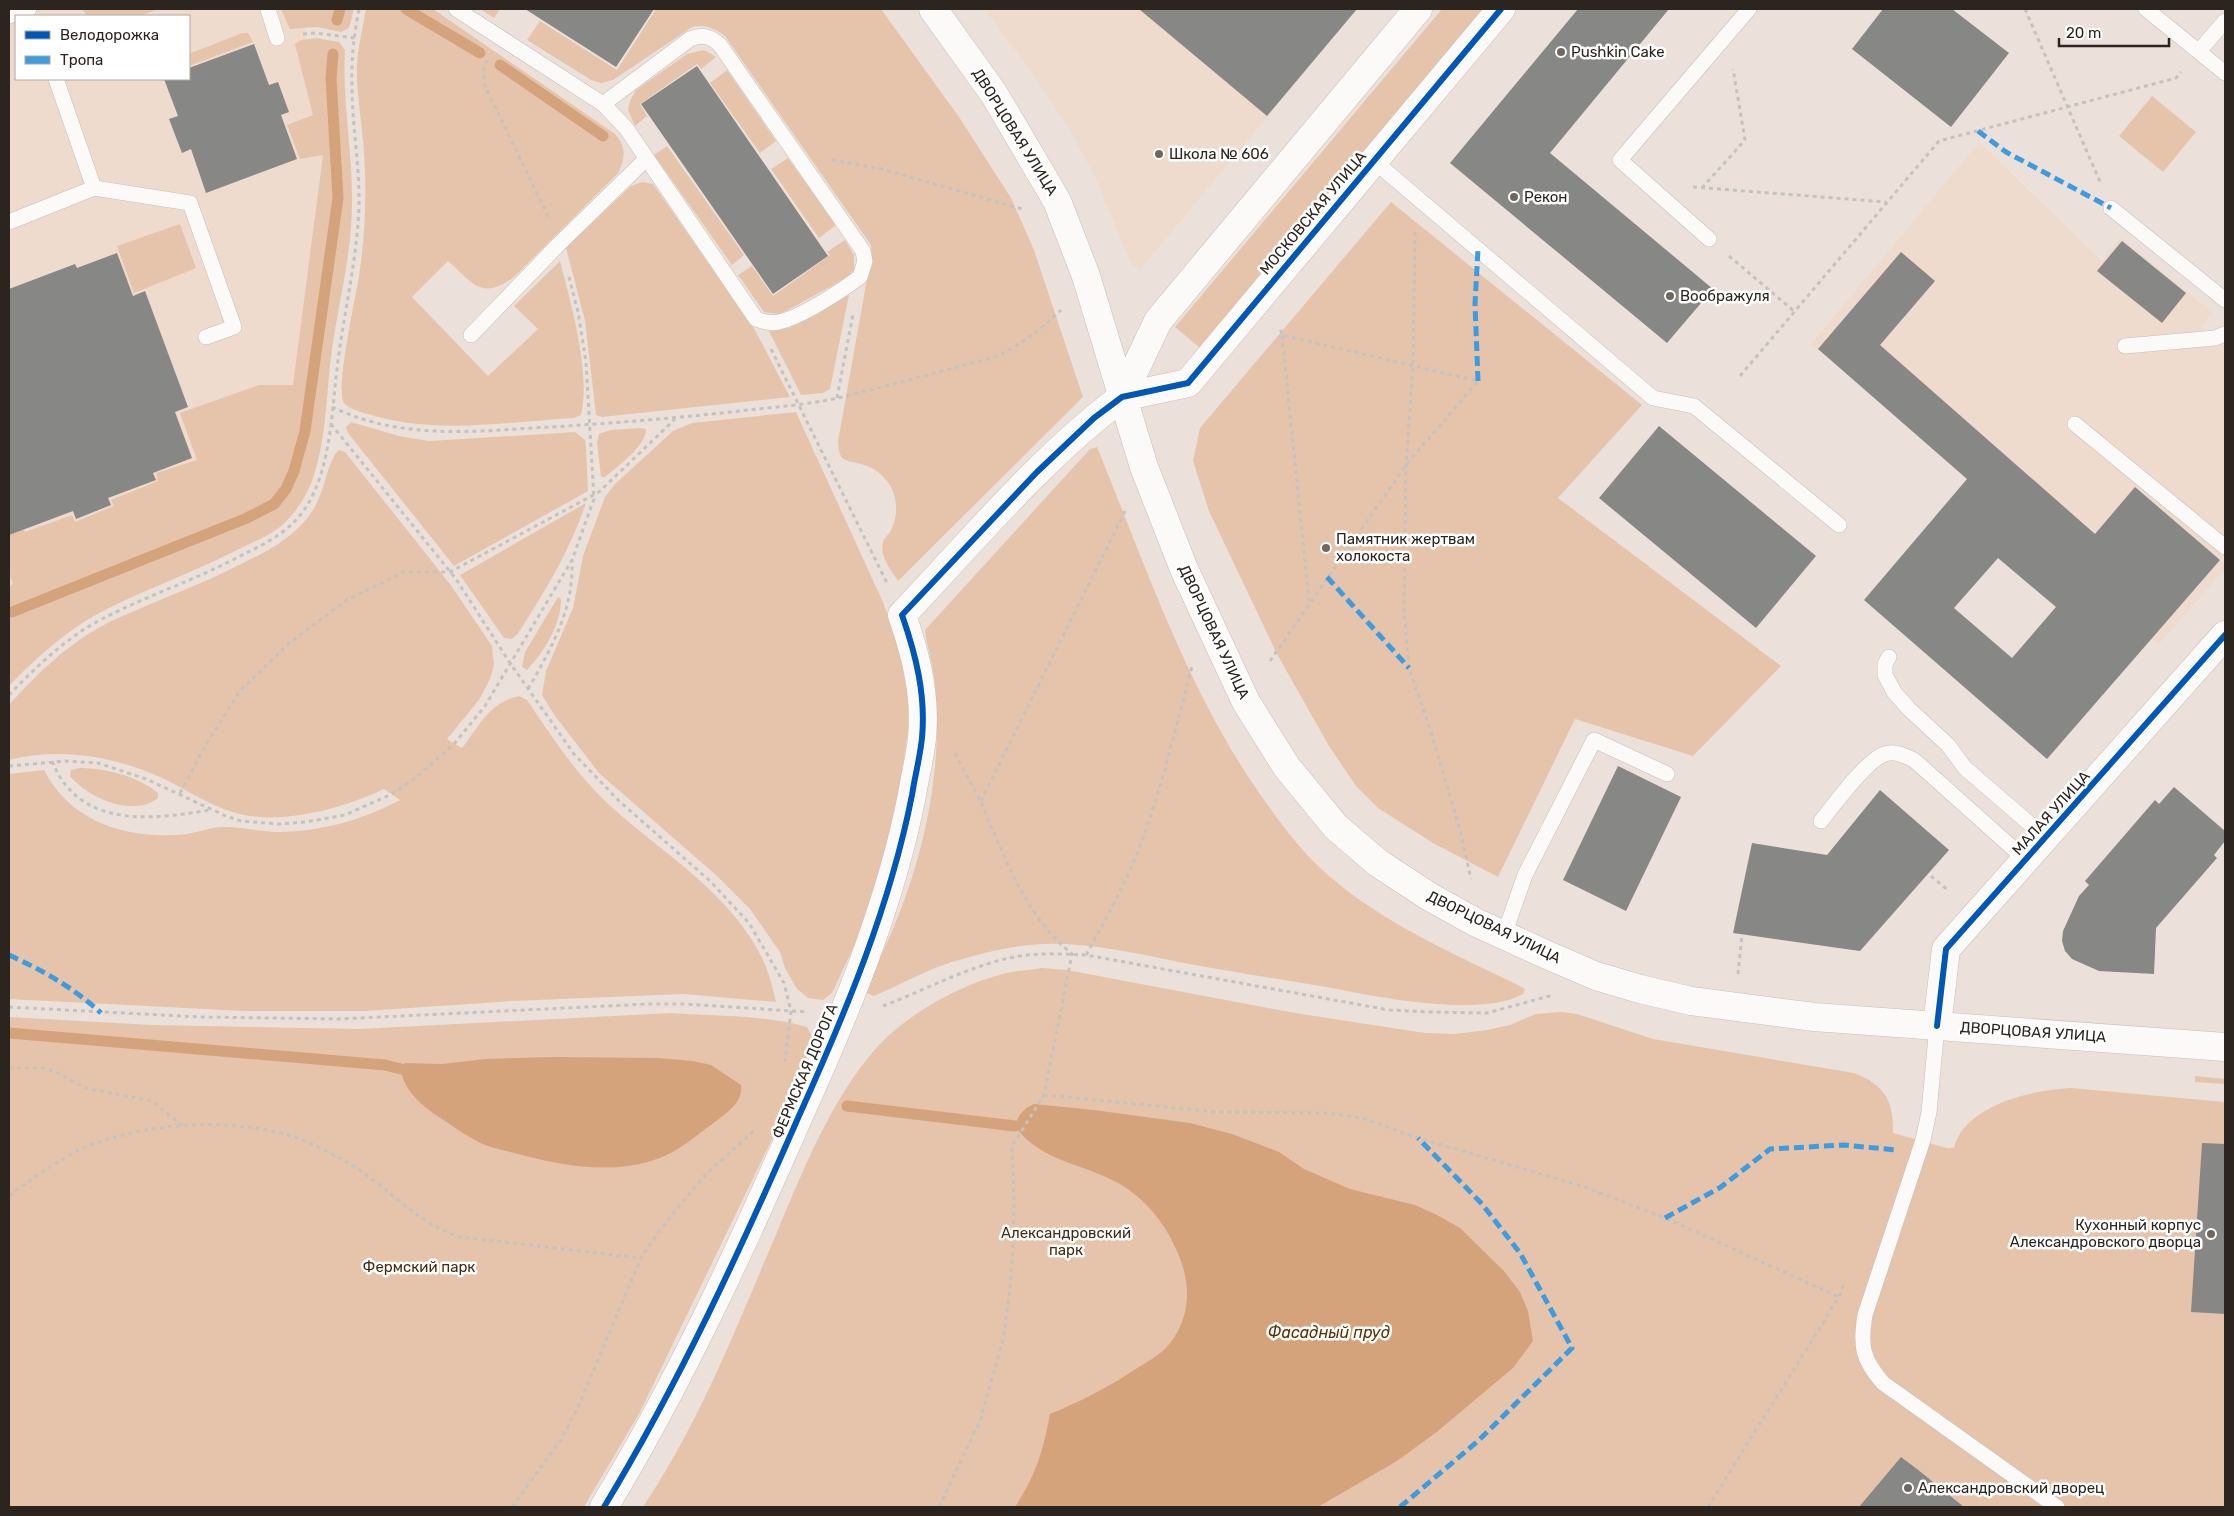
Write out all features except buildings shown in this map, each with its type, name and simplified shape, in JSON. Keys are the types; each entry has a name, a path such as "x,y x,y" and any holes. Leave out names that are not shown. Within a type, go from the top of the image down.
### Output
{"street":[{"name":"ДВОРЦОВАЯ УЛИЦА","path":"933,9 994,94 1057,201 1086,276 1144,467 1184,569 1246,702 1286,766 1336,827 1378,863 1430,897 1504,935 1596,976 1691,1001 1814,1017 2225,1047"},
{"path":"902,615 1038,472 1094,418 1122,397 1158,321 1418,9"},
{"name":"МОСКОВСКАЯ УЛИЦА","path":"1122,397 1188,383 1501,9"},
{"name":"ФЕРМСКАЯ ДОРОГА","path":"604,1507 654,1422 732,1265 844,1014 892,879 906,827 922,739 923,698 918,667 902,615"},
{"name":"МАЛАЯ УЛИЦА","path":"1938,1026 1946,949 2225,636"}],"lane":[{"path":"9,16 30,9"},
{"path":"268,9 277,38"},
{"path":"456,9 603,104 626,128 756,319 771,323 785,320 803,312 860,276 865,261 863,251 714,39 697,36 690,39 603,104"},
{"path":"1710,239 1620,160 1749,9"},
{"path":"2146,9 2225,73"},
{"path":"2199,51 2225,21"},
{"path":"56,80 94,188"},
{"path":"471,335 559,244 646,159"},
{"path":"1374,161 1653,398 1694,406 1839,525"},
{"path":"9,222 94,188 190,203 234,327 206,337"},
{"path":"2112,208 2225,300"},
{"path":"2125,346 2215,338 2225,334"},
{"path":"2075,424 2225,547"},
{"path":"1889,657 1885,664 1885,674 1899,698 1948,745 1965,768 2045,837"},
{"path":"1504,935 1517,901 1524,875 1594,740 1667,774"},
{"path":"1821,821 1874,759 1886,753 1900,754 1914,760 2026,860"},
{"path":"1938,1026 1929,1112 1923,1140 1865,1315 1862,1336 1863,1353 1871,1369 1883,1383 2057,1507"}],"path":[{"path":"9,695 54,653 102,619 207,574 284,531 308,505 323,468 331,424 357,234 358,178 352,88 354,38 359,9"},
{"path":"2025,9 2112,208"},
{"path":"277,38 315,33 354,38"},
{"path":"1702,188 1745,140 1727,34"},
{"path":"1740,376 1938,141 2176,78 2199,51"},
{"path":"826,159 882,169 1023,209"},
{"path":"1646,183 1886,202"},
{"path":"1416,223 1413,366 1406,465 1404,612 1409,668 1430,729 1459,826 1471,879"},
{"path":"1710,239 1794,312"},
{"path":"837,398 860,276"},
{"path":"332,407 348,415 409,431 445,432 676,418 799,404 837,398 992,358 1030,338 1062,309"},
{"path":"756,319 902,615"},
{"path":"1278,322 1282,335 1310,602"},
{"path":"1270,661 1406,465 1478,381 1282,335"},
{"path":"180,793 208,742 240,691 288,644 347,600 404,572 450,572 599,492 676,418"},
{"path":"331,424 450,572 510,663 574,754 618,800 710,880 749,923 784,983 791,1011 784,1063"},
{"path":"9,766 52,761 98,763 146,779 241,821 278,824 305,822 344,815 392,794 418,776 454,744 485,706 572,560 594,494"},
{"path":"980,802 1127,506"},
{"path":"528,689 558,636 568,609 573,577 572,560"},
{"path":"1086,955 1114,905 1143,838 1172,743 1194,661"},
{"path":"952,749 980,802 1029,905 1050,934 1072,954"},
{"path":"52,761 67,787 78,798 99,810 120,816 150,817 171,816 211,809"},
{"path":"1931,876 1949,891"},
{"path":"1738,975 1742,935"},
{"path":"9,1007 137,1015 274,1019 389,1018 564,1007 648,1004 686,1004 844,1014 864,1013 933,984 1009,958 1037,954 1086,955 1389,1010 1487,1012 1553,995"},
{"path":"939,1507 980,1421 1003,1340 1013,1248 1012,1146 1044,1095 1072,954"},
{"path":"9,1068 43,1068 56,1072 85,1088 152,1101 183,1126"},
{"path":"1044,1095 1217,1112 1328,1113 1362,1118 1418,1138 1585,1187 1665,1218 1839,1297"},
{"path":"9,1196 38,1175 76,1152 141,1131 183,1126 256,1129 285,1134 328,1151 354,1167 426,1222 460,1237 641,1258"},
{"path":"512,1507 562,1438 578,1407 641,1258 659,1232 705,1175 758,1127"},
{"path":"1708,1507 1839,1297 1846,1279"}],"shaded area":[{"path":"9,9 295,9 306,34 319,94 323,154 285,451 9,587"},
{"name":"Школа № 606","path":"984,9 1357,9 1141,269 1131,264 1095,177 1070,130 1028,68"},
{"path":"1979,142 2102,261 2121,238 2213,313 2202,327 2225,347 2225,553 2220,560 2225,565 2225,569 2159,644 1818,349 1810,345"}],"green space":[{"path":"83,9 159,9 142,15 86,15"},
{"path":"281,9 354,9 349,28 341,32 317,27 290,29"},
{"path":"366,9 433,9 615,134 619,139 624,152 618,173 514,277 493,288 485,288 471,282 448,261 412,297 488,376 538,329 514,306 560,261 582,359 583,398 581,415 574,418 444,426 393,420 358,411 344,403 342,381 344,363 359,276 364,225 364,157 357,65"},
{"path":"480,9 500,9 494,18"},
{"path":"656,9 881,9 959,117 1011,198 1034,250 1083,397 898,581 886,563 882,547 893,527 896,515 896,504 891,487 886,479 875,470 841,457 838,441 867,279 872,266 871,245 725,36 717,31 705,26 692,27 613,80 601,83 591,80 527,40 540,21 617,70"},
{"path":"1442,9 1485,9 1200,348 1175,327"},
{"path":"242,33 248,33 253,42 190,66 190,54"},
{"path":"317,38 339,42 345,50 344,69 352,204 350,240 332,349 321,449 309,488 294,512 275,531 221,558 123,601 93,617 55,643 9,686 9,587 13,584 9,572 9,530 22,524 25,532 72,515 75,522 114,506 111,500 158,481 156,473 197,460 180,413 259,385 293,385 323,155 300,159 287,125 313,115 295,44 301,40"},
{"path":"704,50 716,57 701,69 697,64 640,104 647,116 635,126 628,110 636,90 687,54"},
{"path":"727,70 776,141 760,153 710,83"},
{"path":"2152,96 2196,132 2163,172 2119,136"},
{"path":"667,146 744,255 732,265 654,155"},
{"path":"788,158 836,225 819,238 771,169"},
{"path":"642,182 653,184 755,330 790,397 602,417 596,415 585,321 566,248 631,186"},
{"path":"1391,202 1642,405 1558,498 1781,666 1693,756 1575,719 1498,877 1433,843 1378,808 1356,786 1329,746 1277,654 1209,511 1193,461 1200,428"},
{"path":"180,224 196,268 134,293 117,246"},
{"path":"845,240 854,255 854,270 846,278 786,311 777,314 764,312 738,275 752,266 773,296 830,255 827,252"},
{"path":"849,295 830,389 823,393 801,395 769,331 789,328"},
{"path":"796,412 882,600 896,637 908,694 908,732 901,778 885,854 855,944 832,993 823,1000 808,998 797,989 785,968 780,952 750,909 717,876 599,773 555,716 542,695 546,671 573,608 583,556 605,497 615,484 673,431 692,423"},
{"path":"351,422 399,436 429,441 575,432 585,440 588,491 454,566 348,433 346,427"},
{"path":"646,429 645,435 637,449 605,477 601,477 597,443 599,434 611,430"},
{"path":"1097,447 1152,585 1192,676 1239,763 1288,833 1329,876 1373,909 1444,949 1518,985 1525,989 1523,994 1507,1001 1486,1004 1464,1005 1415,1002 1215,969 1114,949 1065,944 1020,946 975,956 937,967 874,996 867,993 866,985 895,925 906,894 925,830 931,798 935,765 937,714 934,677 925,630 1090,449"},
{"path":"339,450 345,452 450,584 492,646 494,665 490,679 479,700 447,739 462,748 493,709 509,699 519,696 527,700 571,763 590,786 621,816 707,887 744,928 762,958 776,1002 683,994 512,1001 365,1011 244,1011 9,999 9,774 44,770 56,789 70,804 86,816 124,831 144,834 187,834 220,827 280,832 327,827 357,819 400,800 384,789 351,802 314,813 294,816 257,817 223,809 155,775 115,761 94,757 51,754 9,760 9,705 45,668 73,645 102,626 224,572 263,553 285,539 301,526 313,510 321,493 332,459"},
{"path":"586,503 564,555 537,603 517,635 511,639 504,638 460,575"},
{"path":"558,597 561,599 555,628 539,656 527,670 522,667 525,652"},
{"path":"79,768 121,774 150,787 158,793 158,798 148,804 136,806 111,803 88,792 70,776 71,770"},
{"name":"Александровский парк","path":"1042,968 1067,970 1295,1013 1425,1033 1455,1034 1487,1030 1510,1025 1536,1014 1561,1012 1577,1014 1653,1039 1854,1073 1873,1083 1885,1095 1892,1112 1893,1133 1947,1148 1954,1148 1960,1133 1971,1121 1985,1111 2019,1097 2055,1089 2071,1088 2225,1102 2225,1507 643,1507 663,1475 700,1407 732,1338 808,1159 846,1088 861,1067 878,1046 906,1021 958,990 994,976"},
{"name":"Фермский парк","path":"672,1013 741,1017 791,1023 807,1027 812,1036 811,1046 775,1133 640,1412 584,1507 9,1507 9,1017 152,1025 359,1029"},
{"path":"2195,1076 2225,1079 2225,1084 2195,1082"}],"water":[{"path":"552,1057 658,1058 693,1061 711,1065 741,1085 741,1091 736,1103 727,1113 686,1144 665,1156 640,1164 622,1167 587,1167 552,1162 493,1148 467,1136 433,1113 414,1097 405,1084 401,1069 405,1063 442,1064 485,1059"},
{"name":"Фасадный пруд","path":"1034,1104 1190,1123 1232,1134 1279,1152 1304,1169 1350,1189 1415,1205 1437,1215 1460,1228 1504,1271 1520,1292 1528,1311 1533,1341 1513,1368 1438,1431 1397,1461 1318,1507 1015,1507 1038,1462 1050,1414 1102,1390 1149,1361 1166,1348 1175,1337 1181,1325 1187,1300 1185,1275 1176,1249 1160,1221 1146,1204 1120,1184 1050,1155 1025,1138 1015,1126 1022,1112"}],"waterway":[{"path":"337,20 340,9"},
{"path":"406,9 480,53"},
{"path":"12,612 247,518 274,504 286,489 294,471 305,431 338,198 331,78 333,54"},
{"path":"500,65 603,136"},
{"path":"9,1033 385,1065 401,1069"},
{"path":"847,1106 1015,1126"}],"marked path":[{"path":"1978,131 2006,152 2111,208"},
{"path":"1478,249 1475,304 1478,381"},
{"path":"1327,577 1409,668"},
{"path":"9,955 57,980 101,1013"},
{"path":"1400,1507 1478,1441 1572,1348 1520,1253 1482,1204 1418,1138"},
{"path":"1665,1218 1721,1187 1770,1149 1844,1145 1896,1150"}],"cycle path":[{"path":"604,1507 658,1413 731,1267 833,1039 879,919 903,837 922,738 923,706 919,675 902,615 1037,472 1094,418 1122,397 1188,383 1501,9"},
{"path":"1937,1026 1946,949 2225,635"}],"place":[{"name":"Pushkin Cake","path":"1561,52"},
{"name":"Школа № 606","path":"1159,154"},
{"name":"Рекон","path":"1514,197"},
{"name":"Воображуля","path":"1670,296"},
{"name":"Памятник жертвам холокоста","path":"1326,548"},
{"name":"Кухонный корпус Александровского дворца","path":"2211,1234"},
{"name":"Александровский дворец","path":"1908,1488"}]}
